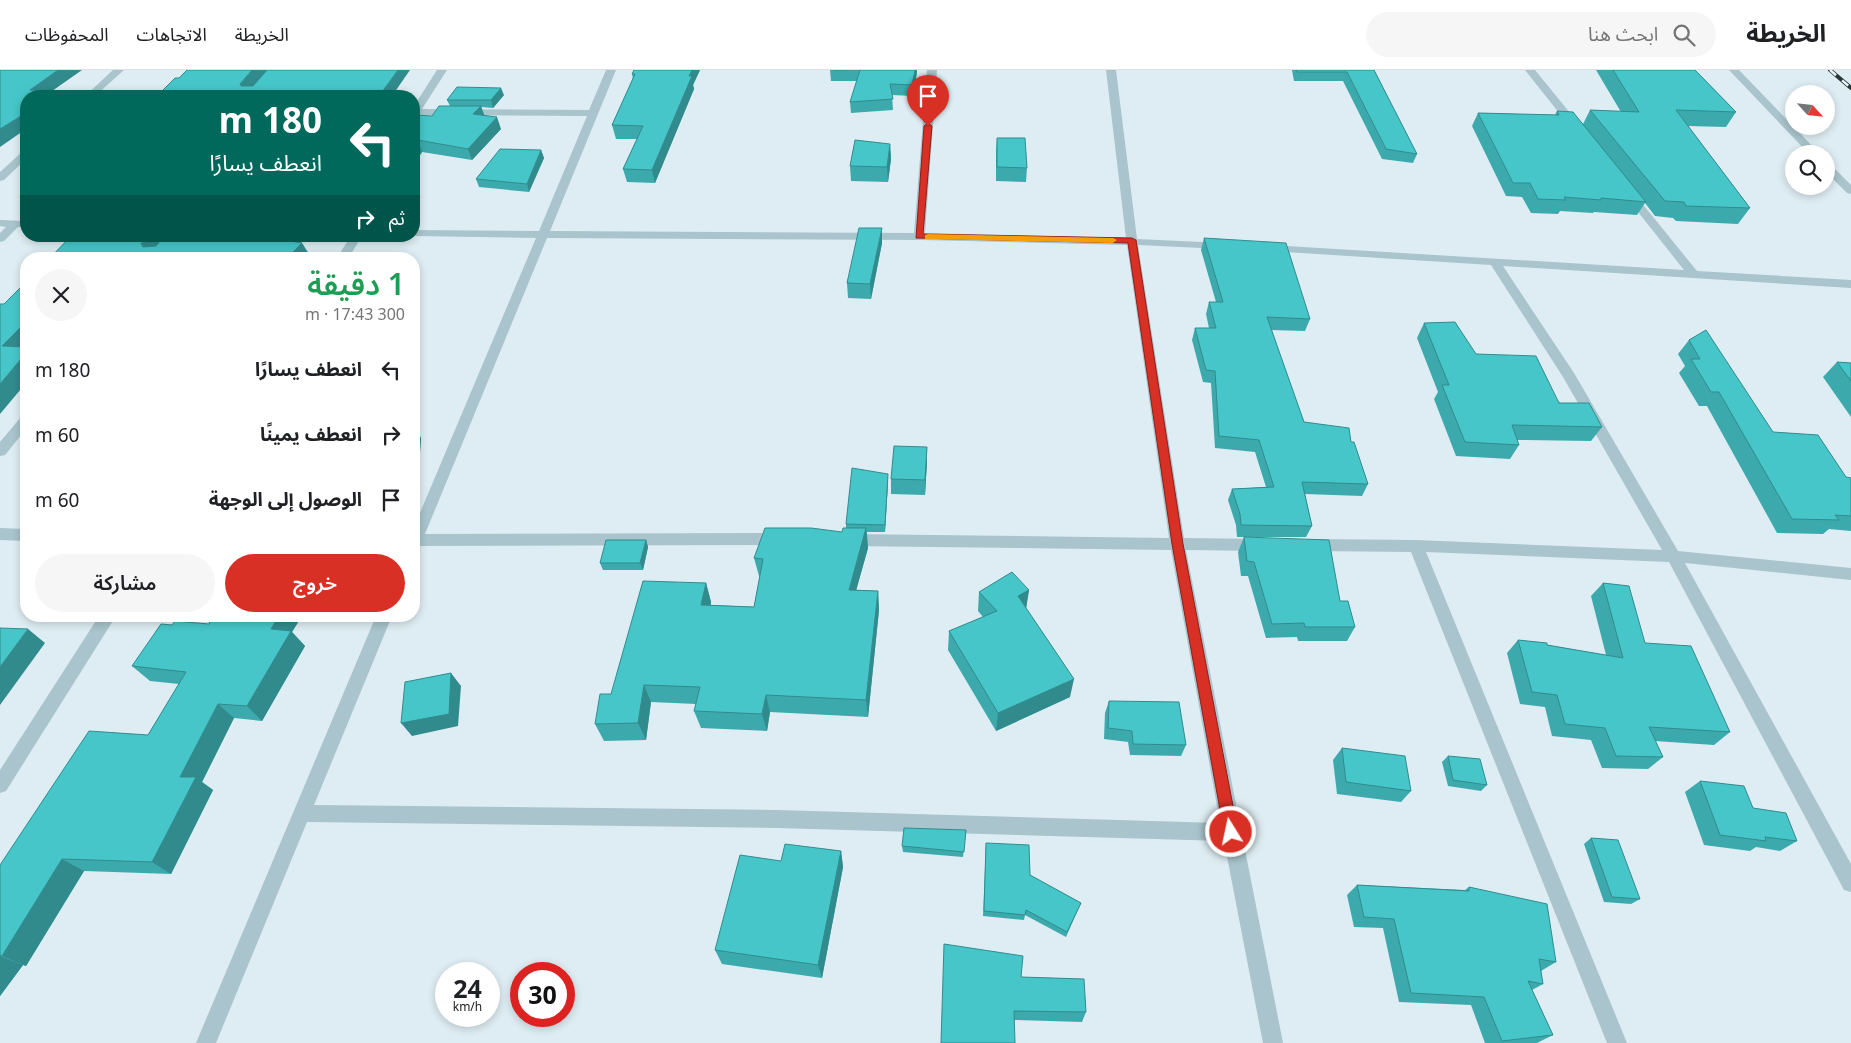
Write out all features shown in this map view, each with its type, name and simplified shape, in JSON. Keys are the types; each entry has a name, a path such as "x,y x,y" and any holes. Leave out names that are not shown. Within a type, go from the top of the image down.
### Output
{"street":[{"path":"97,90 119,70"},
{"path":"420,103 442,70"},
{"path":"420,527 610,70"},
{"path":"919,237 932,70"},
{"path":"1111,70 1132,240 1177,544 1273,1043"},
{"path":"1530,70 1584,138"},
{"path":"1734,70 1806,145"},
{"path":"420,112 592,113"},
{"path":"0,178 20,160"},
{"path":"1835,175 1851,191"},
{"path":"1620,183 1693,274"},
{"path":"0,223 20,224"},
{"path":"0,240 20,225"},
{"path":"420,233 1132,240 1239,247"},
{"path":"1259,248 1851,284"},
{"path":"1494,261 1569,376 1673,556 1851,883"},
{"path":"0,451 20,427"},
{"path":"0,534 20,535"},
{"path":"420,541 796,539"},
{"path":"836,540 1277,545"},
{"path":"1297,545 1416,546 1673,556 1851,574"},
{"path":"1416,546 1617,1043"},
{"path":"0,785 104,622"},
{"path":"206,1043 382,622"},
{"path":"302,813 777,819 1231,832"}],"building":[{"path":"0,70 58,70 30,90 20,90 20,116 0,129"},
{"path":"187,70 252,70 240,84 241,86 253,86 267,70 398,70 383,90 163,90 175,78 179,78"},
{"path":"634,70 692,70 689,76 692,76 652,170 623,169 643,126 612,125 635,74 632,74"},
{"path":"860,70 915,70 912,85 890,84 893,99 850,102"},
{"path":"1296,70 1374,70 1417,154 1386,149 1347,72 1297,72"},
{"path":"1613,70 1695,70 1736,112 1676,110 1750,208 1686,206 1684,202 1665,201 1590,110 1639,112"},
{"path":"457,87 501,88 491,100 447,100"},
{"path":"439,106 481,106 473,114 497,117 468,149 420,140 420,115 432,116"},
{"path":"1557,111 1573,112 1646,202 1601,198 1601,200 1564,197 1566,200 1538,199 1530,183 1513,183 1478,113 1559,115"},
{"path":"997,138 1025,138 1027,168 997,167"},
{"path":"855,140 890,144 887,167 850,166"},
{"path":"500,149 541,150 527,184 476,179"},
{"path":"859,228 882,228 870,284 847,283"},
{"path":"1204,238 1286,243 1310,319 1267,317 1304,422 1349,428 1351,442 1354,442 1368,484 1302,482 1312,526 1241,525 1240,514 1232,489 1274,487 1259,440 1219,436 1215,371 1206,370 1195,328 1216,328 1209,302 1223,302"},
{"path":"65,242 142,242 141,244 143,247 156,246 159,242 302,243 293,252 56,252"},
{"path":"20,288 20,328 2,346 20,347 20,360 0,384 0,304 4,304"},
{"path":"1455,322 1476,354 1536,356 1559,403 1589,403 1602,427 1512,425 1519,445 1465,442 1442,385 1449,385 1424,323"},
{"path":"1706,330 1773,432 1818,435 1846,477 1851,478 1851,516 1835,515 1839,520 1792,519 1719,392 1711,392 1691,359 1700,359 1689,340"},
{"path":"1837,362 1851,363 1851,381"},
{"path":"894,446 927,447 925,480 891,479"},
{"path":"852,468 888,474 885,525 846,524"},
{"path":"765,528 811,528 842,532 843,528 866,528 849,590 878,591 866,700 766,695 762,714 694,711 700,687 644,685 638,723 595,724 600,694 611,694 643,581 706,583 701,605 754,607 763,559 754,558"},
{"path":"1244,537 1329,540 1340,601 1348,601 1355,627 1305,627 1304,623 1272,624 1254,562 1247,561"},
{"path":"606,540 646,540 640,563 600,563"},
{"path":"1012,572 1029,590 1018,596 1074,679 998,713 949,631 997,611 979,592"},
{"path":"1603,583 1629,586 1645,643 1691,646 1730,732 1649,727 1663,757 1616,756 1605,728 1565,724 1557,695 1532,692 1518,640 1547,643 1547,645 1623,658"},
{"path":"174,622 186,622 209,624 210,622 275,622 271,629 291,631 247,706 218,704 180,777 196,777 152,862 62,859 2,956 0,955 0,865 89,731 148,735 186,672 132,666 161,624 172,625"},
{"path":"0,628 28,629 0,667"},
{"path":"451,673 449,714 401,723 405,682"},
{"path":"1109,701 1179,702 1186,745 1133,744 1132,731 1108,728"},
{"path":"1342,748 1405,756 1411,791 1346,782"},
{"path":"1448,756 1480,759 1487,785 1453,780"},
{"path":"1700,781 1744,786 1753,808 1786,813 1797,841 1765,837 1766,841 1720,835"},
{"path":"904,828 966,830 964,852 902,846"},
{"path":"1591,838 1618,840 1640,899 1612,897"},
{"path":"986,843 1029,845 1030,875 1081,903 1067,932 1026,910 1025,915 984,911"},
{"path":"785,844 841,851 818,965 715,950 740,855 781,861"},
{"path":"1357,885 1469,891 1469,887 1547,904 1556,962 1539,959 1543,984 1528,981 1553,1035 1502,1041 1484,997 1411,993 1394,919 1364,917"},
{"path":"944,944 1023,956 1021,977 1084,979 1086,1012 1014,1011 1015,1043 941,1043"}],"railway":[{"path":"1830,70 1851,88"}],"slow traffic":[{"path":"928,237 1113,240"}],"route":[{"path":"928,126 919,237 1132,240 1177,544 1231,832"}]}
